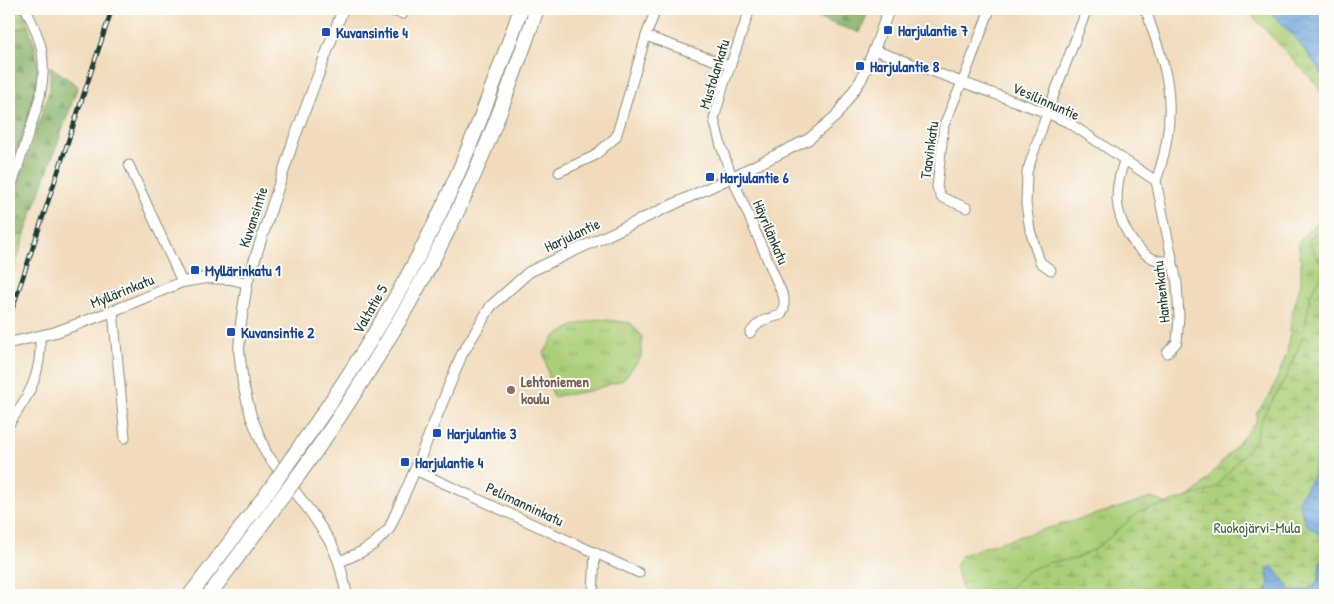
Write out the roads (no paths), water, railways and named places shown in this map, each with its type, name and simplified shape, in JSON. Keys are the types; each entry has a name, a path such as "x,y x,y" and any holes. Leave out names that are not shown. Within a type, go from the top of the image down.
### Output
{"highway":[{"name":"Valtatie 5","path":"190,595 268,492 349,376 381,323 424,246 475,134 521,9"},
{"name":"Valtatie 5","path":"209,595 331,431 386,344 458,210 508,91 537,9"}],"street":[{"path":"9,194 11,182 38,105 42,88 44,66 42,53 39,40 26,9"},
{"name":"Kuvansintie","path":"339,562 331,543 312,514 266,453 251,416 243,384 240,350 241,322 247,283 294,139 343,9"},
{"path":"385,9 403,14 405,9"},
{"path":"559,172 594,156 616,137 656,9"},
{"name":"Mustolankatu","path":"732,176 714,119 750,9"},
{"name":"Harjulantie","path":"339,562 374,544 389,529 462,354 491,306 529,272 809,139 836,116 861,80 889,9"},
{"name":"Taavinkatu","path":"967,208 942,197 937,187 944,125 963,82 990,9"},
{"path":"1051,270 1040,262 1030,230 1026,204 1027,172 1047,113 1087,9"},
{"path":"1144,9 1165,68 1168,93 1169,118 1166,145 1156,181"},
{"path":"646,36 730,66"},
{"name":"Vesilinnuntie","path":"874,50 1047,113 1071,124 1156,181"},
{"path":"1124,161 1119,174 1117,199 1125,230 1133,243 1147,255 1160,261 1172,261"},
{"path":"128,165 182,282"},
{"name":"Häyrilänkatu","path":"732,176 784,298 784,309 781,315 758,323 750,333"},
{"name":"Hanhenkatu","path":"1156,181 1177,283 1179,317 1177,342 1167,353"},
{"name":"Myllärinkatu","path":"9,343 56,332 113,311 182,282 206,278 231,279 247,283"},
{"path":"113,311 125,438"},
{"path":"9,424 33,385 41,352 40,336"},
{"name":"Pelimanninkatu","path":"415,470 639,573"},
{"path":"594,595 596,552"},
{"path":"339,562 347,595"}],"water":[{"path":"1268,9 1325,9 1325,79 1297,40"},
{"path":"1325,442 1325,539 1305,523 1298,500 1314,475 1317,454"},
{"path":"1325,556 1325,595 1263,595 1269,585 1267,569 1273,566 1292,592 1308,589 1319,581 1320,561"}],"railway":[{"path":"9,319 112,9"}],"place":[{"name":"Harjulantie 7","path":"888,30"},
{"name":"Kuvansintie 4","path":"326,32"},
{"name":"Harjulantie 8","path":"860,66"},
{"name":"Harjulantie 6","path":"710,177"},
{"name":"Myllärinkatu 1","path":"195,270"},
{"name":"Kuvansintie 2","path":"231,332"},
{"name":"Lehtoniemen koulu","path":"511,390"},
{"name":"Harjulantie 3","path":"437,433"},
{"name":"Harjulantie 4","path":"405,462"}],"park label":[{"name":"Ruokojärvi-Mula","path":"1257,527"}]}
